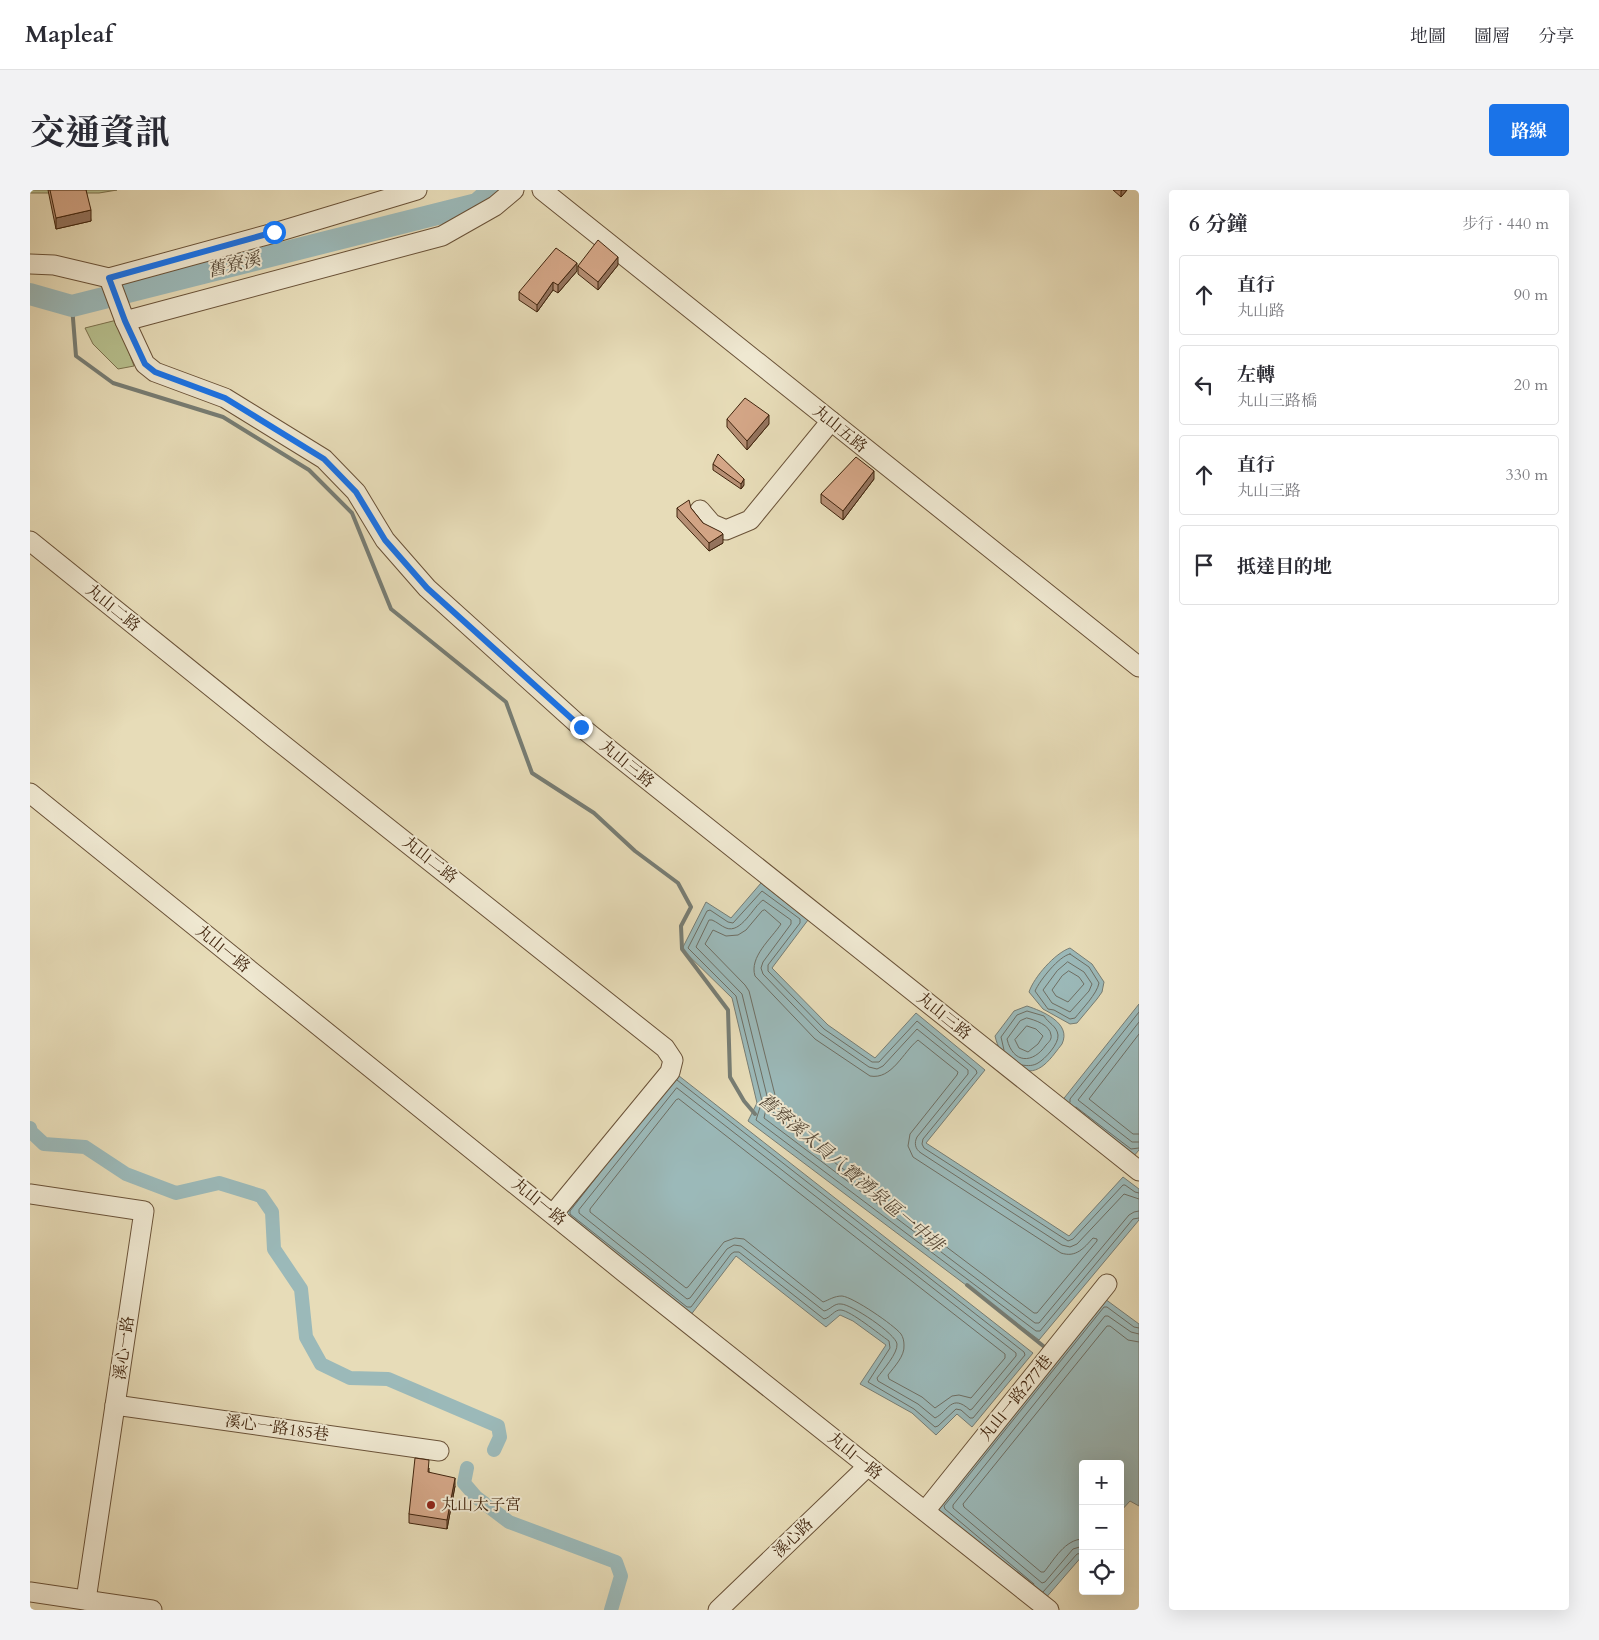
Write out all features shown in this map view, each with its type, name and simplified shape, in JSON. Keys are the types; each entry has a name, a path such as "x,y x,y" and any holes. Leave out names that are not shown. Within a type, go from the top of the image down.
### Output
{"street":[{"path":"30,264 54,265 109,278 417,190"},
{"path":"125,321 442,236 495,206 514,190"},
{"name":"丸山五路","path":"542,190 1139,667"},
{"name":"丸山三路","path":"109,278 125,321 145,364 155,372 225,398 324,459 356,492 385,540 427,588 581,727 1139,1171"},
{"path":"700,510 712,524 726,530 750,520 831,421"},
{"name":"丸山二路","path":"30,541 665,1048 673,1060 670,1072 553,1214"},
{"name":"丸山一路","path":"30,793 1049,1610"},
{"name":"溪心一路","path":"30,1194 144,1211 86,1600"},
{"name":"丸山一路277巷","path":"925,1511 1107,1284"},
{"name":"溪心一路185巷","path":"116,1405 439,1451"},
{"name":"溪心路","path":"718,1610 868,1466"},
{"path":"30,1592 152,1610"}],"green space":[{"path":"30,190 117,190 99,193 30,193"},
{"path":"117,320 134,366 118,369 93,344 85,328"}],"water":[{"path":"761,883 808,920 772,968 828,1025 875,1058 916,1013 985,1070 926,1143 1069,1236 1123,1177 1139,1189 1139,1220 1039,1340 748,1121 757,1103 732,998 682,949 706,902 731,918"},
{"path":"1070,948 1092,964 1104,982 1102,992 1097,999 1077,1023 1070,1024 1043,1009 1029,992 1035,980 1046,966 1058,955"},
{"path":"1139,1004 1139,1150 1133,1157 1061,1102"},
{"path":"1027,1006 1054,1019 1063,1030 1064,1037 1062,1044 1049,1060 1033,1071 1021,1069 1008,1059 1000,1049 995,1036 1014,1011"},
{"path":"674,1072 1033,1353 972,1427 957,1414 936,1435 912,1413 860,1384 886,1345 853,1321 840,1315 826,1327 736,1256 690,1316 562,1214"},
{"path":"1105,1299 1139,1324 1139,1506 1130,1501 1124,1508 1124,1460 1079,1460 1079,1560 1044,1600 936,1508"}],"building":[{"path":"50,190 86,190 91,210 56,218"},
{"path":"598,240 618,257 598,282 578,266"},
{"path":"556,248 577,263 558,285 553,282 537,305 519,292"},
{"path":"745,398 769,415 747,441 727,419"},
{"path":"718,454 744,479 741,484 713,464"},
{"path":"856,457 874,471 843,511 821,494"},
{"path":"689,500 691,508 703,523 723,534 709,543 677,508"},
{"name":"丸山太子宮","path":"415,1458 429,1460 428,1472 455,1478 447,1520 409,1514"}],"waterway":[{"name":"舊寮溪","path":"30,294 72,306 477,204 493,190"},
{"name":"舊寮溪太員八寶湧泉區一中排","path":"72,306 76,356 113,383 223,417 309,470 352,513 391,609 506,702 532,773 594,813 635,851 678,883 691,907 681,926 682,949 728,1010 730,1077 744,1101 755,1114"},
{"path":"30,1128 31,1132 44,1144 85,1147 126,1174 176,1193 219,1183 261,1196 272,1212 274,1249 301,1289 306,1337 321,1364 350,1378 388,1379 498,1426 500,1437 494,1450"},
{"name":"舊寮溪太員八寶湧泉區一中排","path":"967,1285 1047,1349"},
{"path":"467,1468 464,1483 476,1497 509,1522 616,1562 621,1576 611,1610"}],"place":[{"name":"丸山太子宮","path":"431,1505"}],"route":[{"path":"274,232 109,278 125,321 145,364 155,372 225,398 324,459 356,492 385,540 427,588 581,727"}]}
